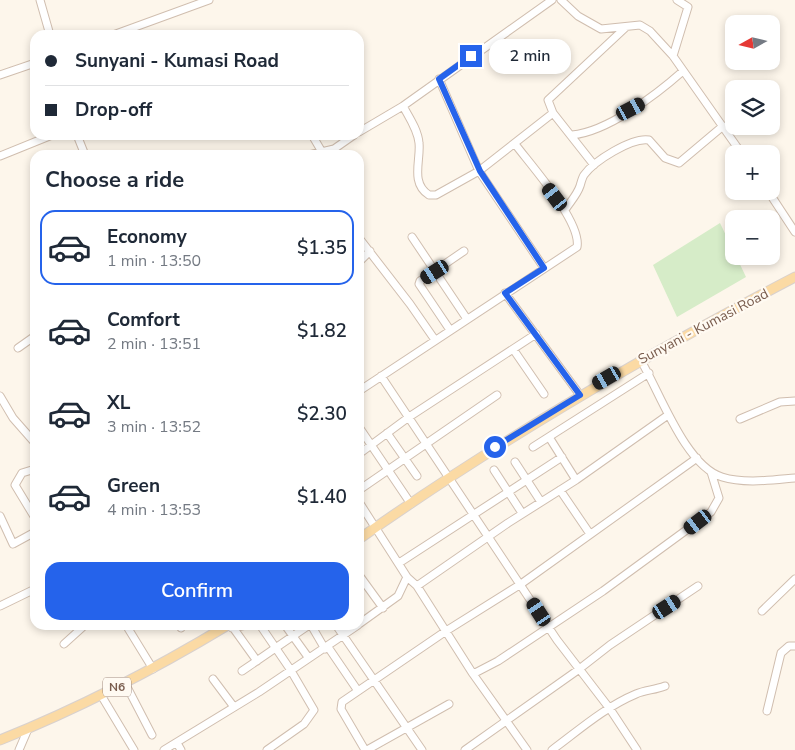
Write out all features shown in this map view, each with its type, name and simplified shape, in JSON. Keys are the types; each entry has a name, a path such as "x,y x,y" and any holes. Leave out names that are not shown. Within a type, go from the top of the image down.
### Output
{"main road":[{"name":"Sunyani - Kumasi Road","path":"364,535 449,478 640,359 795,277"},
{"name":"N6","path":"0,740 101,695 154,669 225,630"}],"street":[{"path":"40,0 49,30"},
{"path":"126,30 209,0"},
{"path":"364,129 404,106 439,79 552,0"},
{"path":"561,0 578,16 602,30 625,28 634,25 644,26 672,56 736,145"},
{"path":"672,56 688,7 677,0"},
{"path":"594,165 553,113 549,98 625,28"},
{"path":"0,75 30,65"},
{"path":"572,135 592,131 648,100 683,71"},
{"path":"439,79 480,171 544,268"},
{"path":"404,106 419,142 418,178 424,192 436,195 480,171 553,113"},
{"path":"565,210 579,188 583,176 594,165 618,149 644,140 653,143 665,158 679,163 723,126"},
{"path":"0,156 40,140"},
{"path":"330,150 347,140"},
{"path":"364,387 577,247 577,237 565,210 515,144"},
{"path":"774,200 795,232"},
{"path":"412,237 467,319"},
{"path":"364,244 435,340"},
{"path":"364,257 370,251"},
{"path":"450,330 420,288 420,281 464,251"},
{"path":"505,293 580,395"},
{"path":"364,450 409,417 536,334"},
{"path":"18,348 30,340"},
{"path":"513,349 544,394"},
{"path":"640,359 649,373 668,415 697,458 711,472 733,479 795,478"},
{"path":"533,447 649,373"},
{"path":"381,376 578,670 610,709 637,750"},
{"path":"364,486 497,394"},
{"path":"0,396 13,418 30,437"},
{"path":"740,419 780,402 795,401"},
{"path":"417,586 522,513 576,480 668,415"},
{"path":"387,433 417,476"},
{"path":"364,434 411,504"},
{"path":"549,437 576,480"},
{"path":"399,563 562,457"},
{"path":"448,704 366,750 340,705 446,631 521,584 697,458"},
{"path":"515,462 541,502"},
{"path":"494,470 522,513"},
{"path":"30,471 22,473 15,485 30,510"},
{"path":"472,674 498,661 629,573 711,512 718,503 719,498 711,472"},
{"path":"560,490 590,534"},
{"path":"364,509 407,577 417,586 472,674 527,750"},
{"path":"0,516 14,544 30,535"},
{"path":"364,621 398,596 407,577"},
{"path":"762,611 795,579"},
{"path":"364,581 383,608"},
{"path":"465,750 617,640 698,586"},
{"path":"0,606 30,592"},
{"path":"75,630 76,634"},
{"path":"64,644 80,630"},
{"path":"129,630 154,669"},
{"path":"232,630 257,661"},
{"path":"263,630 290,669 314,712 304,724 267,750"},
{"path":"289,630 308,657"},
{"path":"242,671 302,630"},
{"path":"313,630 358,691"},
{"path":"339,630 422,750"},
{"path":"164,750 259,692 308,657 326,648 349,630"},
{"path":"767,712 781,652 789,646 795,646"},
{"path":"213,679 234,706"},
{"path":"125,683 152,735"},
{"path":"552,750 574,732 636,694 665,686"},
{"path":"101,695 134,750"},
{"path":"19,750 28,729"},
{"path":"177,743 181,750"}],"green space":[{"path":"720,223 725,233 725,265 740,265 746,277 677,317 653,265"}],"route":[{"path":"471,56 439,79 480,171 544,268 505,293 580,395 495,447"}]}
